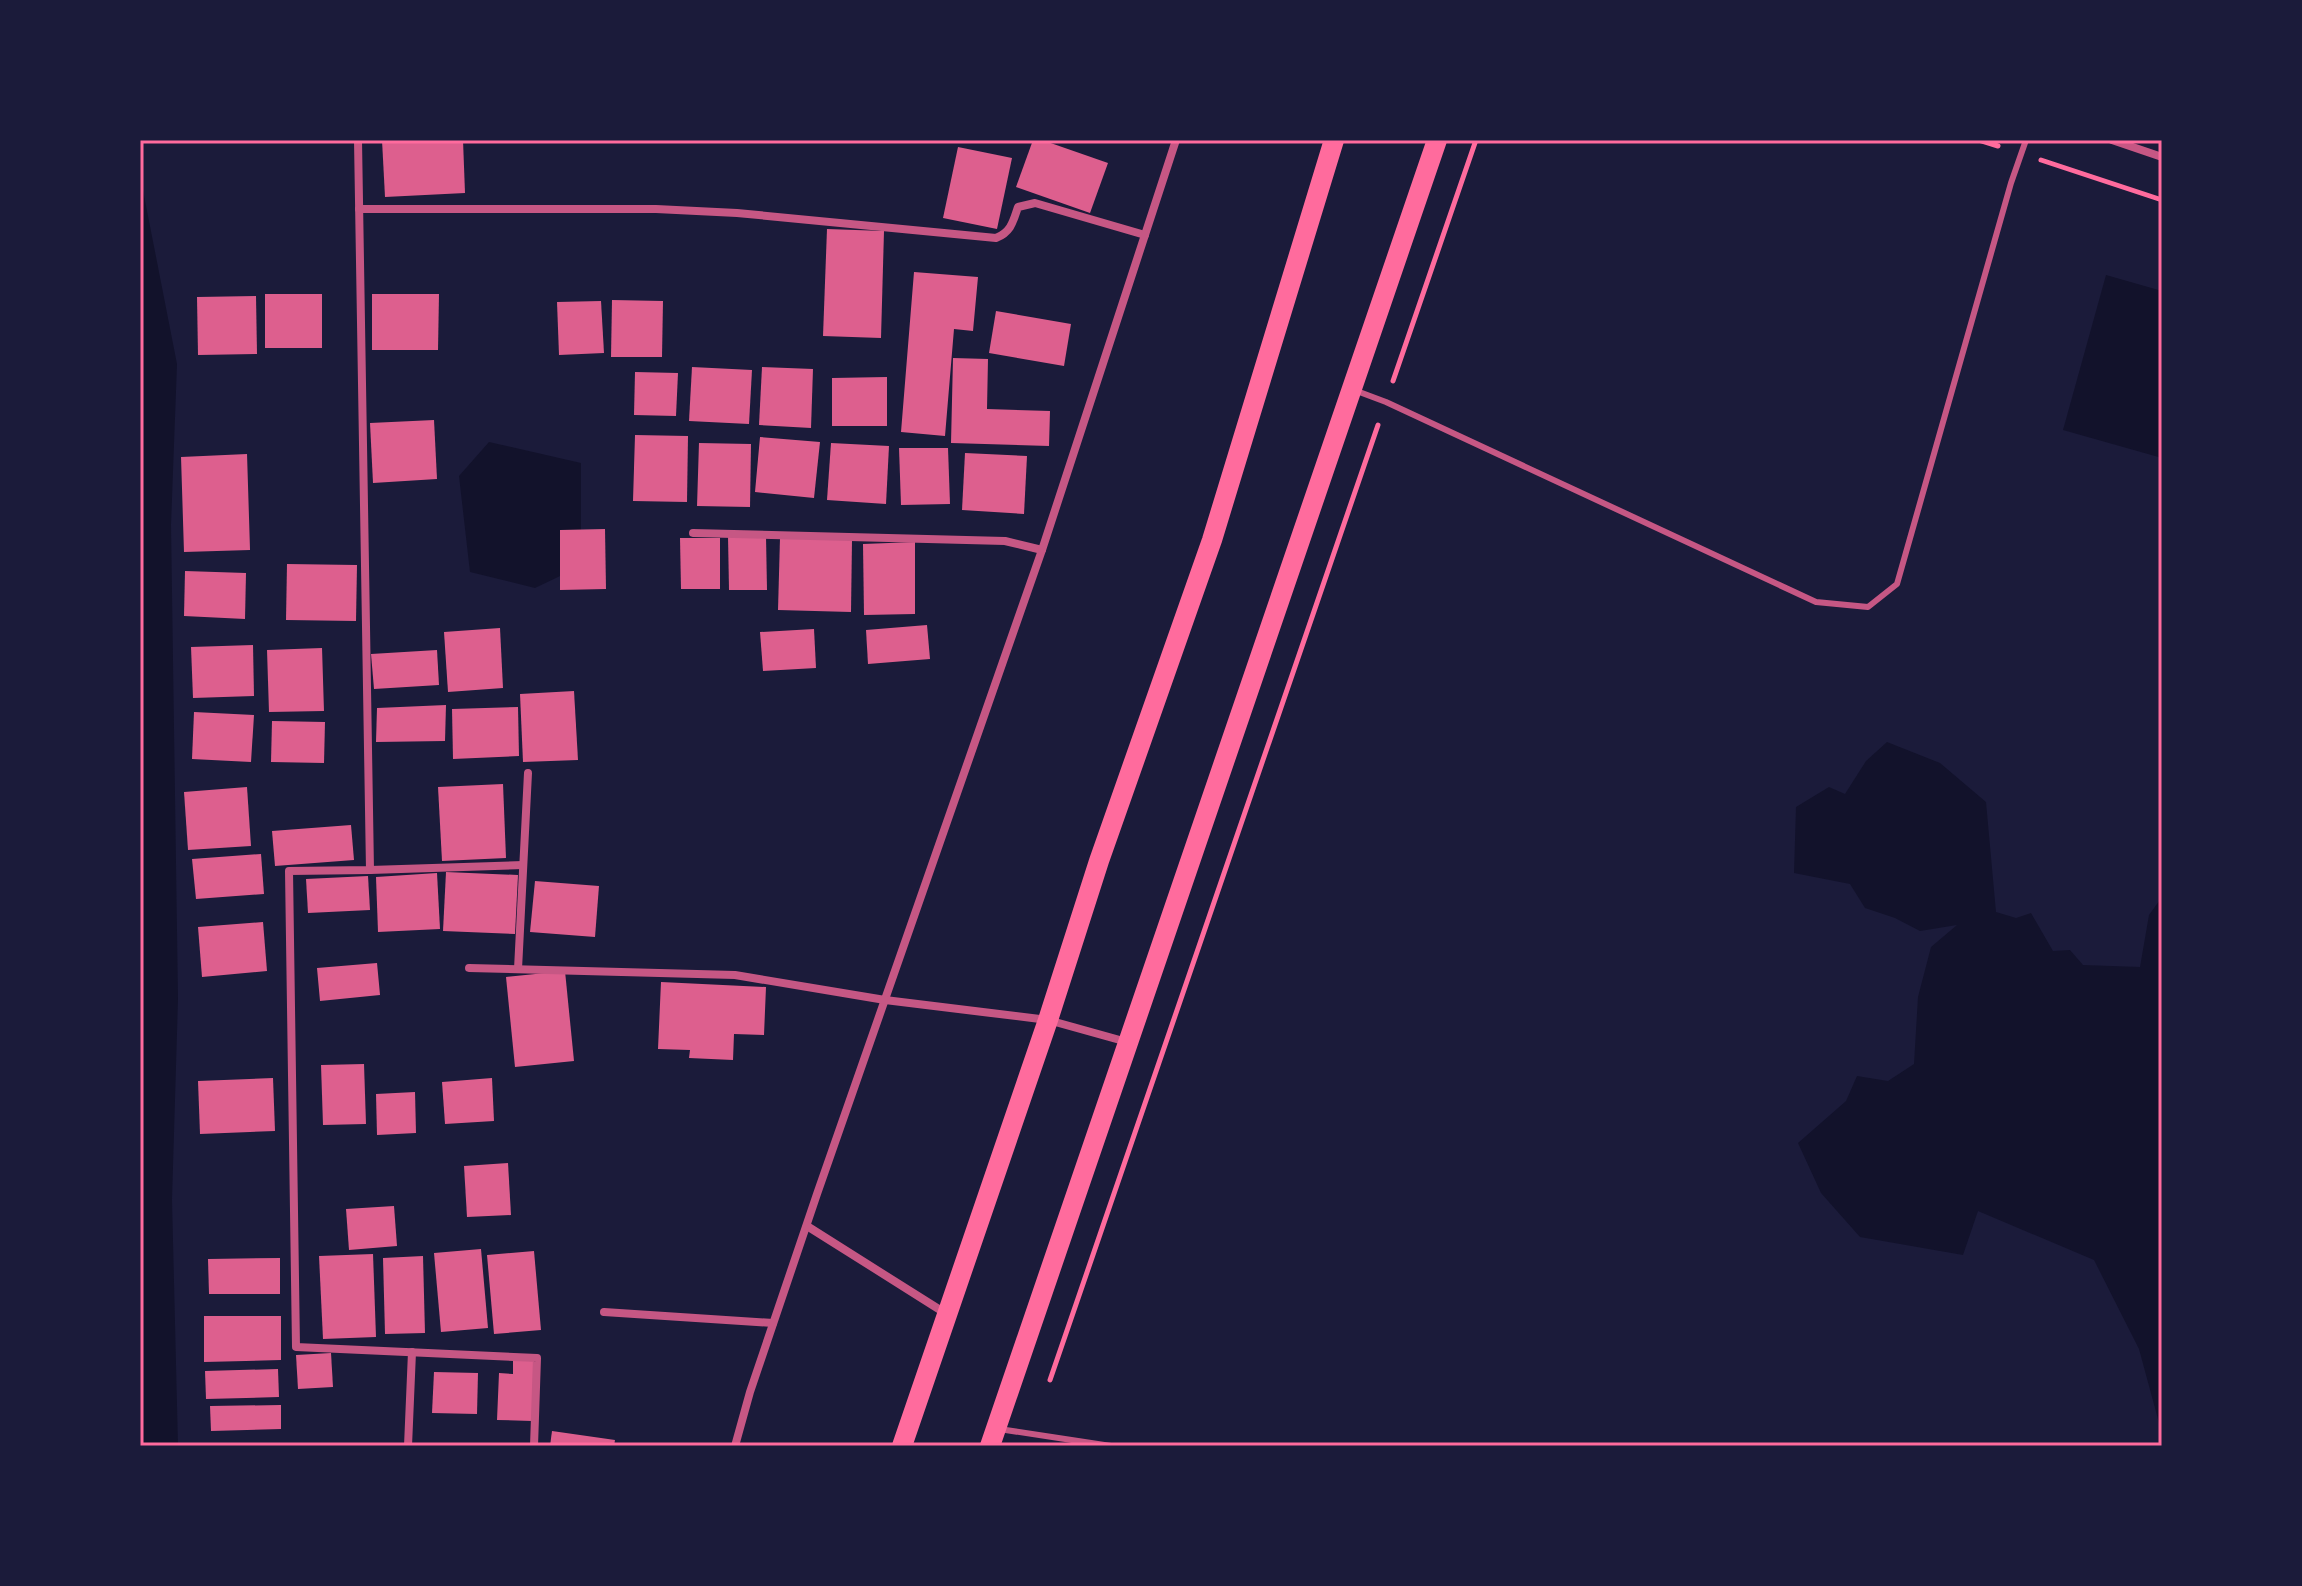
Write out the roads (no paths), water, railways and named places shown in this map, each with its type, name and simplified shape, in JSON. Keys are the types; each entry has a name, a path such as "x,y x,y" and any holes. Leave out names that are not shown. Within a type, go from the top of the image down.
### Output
{"main road":[{"path":"902,1446 1048,1020 1099,861 1212,540 1334,140"},
{"path":"993,1437 1437,140"}],"street":[{"path":"358,140 370,870"},
{"path":"735,1446 773,1323 1042,550 1176,140"},
{"path":"2112,140 2162,157"},
{"path":"359,209 683,210 996,238 1011,228 1018,207 1035,203 1145,235"},
{"path":"693,533 1005,541 1042,550"},
{"path":"518,969 528,773"},
{"path":"523,865 289,871 296,1347 537,1358 534,1446"},
{"path":"469,968 735,975 885,1000 1048,1020 1128,1042"},
{"path":"807,1226 947,1314"},
{"path":"604,1312 773,1323"},
{"path":"408,1446 412,1352"}],"lane":[{"path":"1351,389 1386,402 1816,602 1868,607 1897,584 2026,140"},
{"path":"993,1437 1031,1434 1111,1446"}]}
